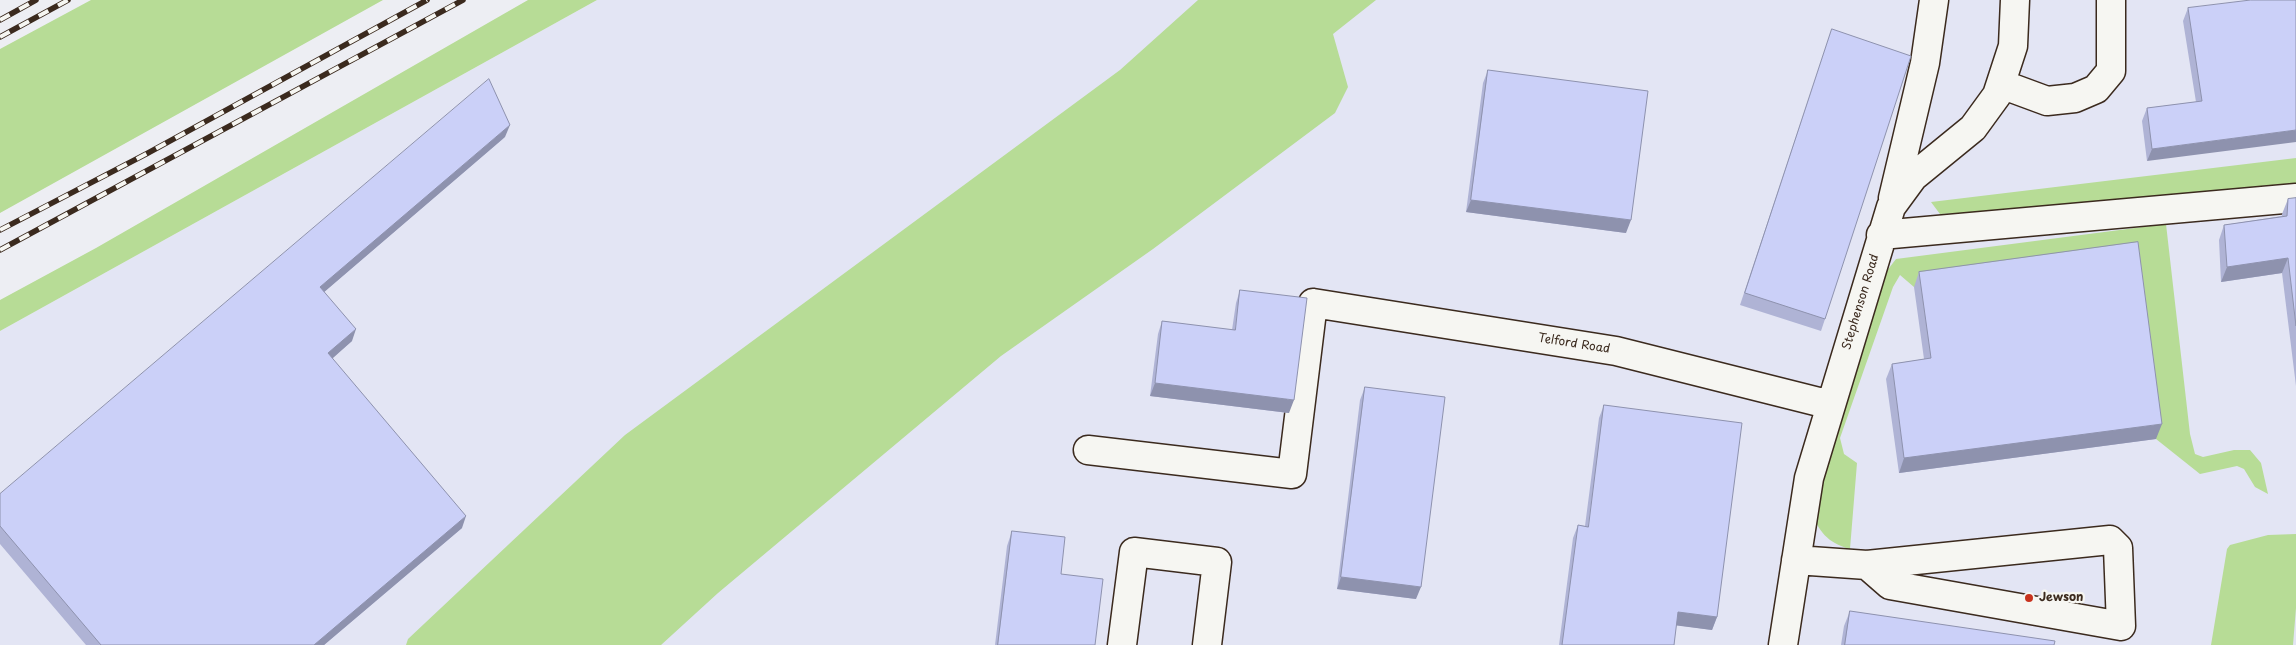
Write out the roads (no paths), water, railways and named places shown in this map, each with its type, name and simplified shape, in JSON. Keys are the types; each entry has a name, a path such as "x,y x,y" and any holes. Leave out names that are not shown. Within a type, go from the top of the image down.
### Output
{"street":[{"path":"1891,206 1926,63 1934,0"},
{"name":"Stephenson Road","path":"1783,645 1809,478 1891,206 1913,177 1973,128 1997,95 2013,46 2015,0"},
{"path":"2001,84 2047,101 2075,98 2096,89 2111,71 2111,0"},
{"path":"1881,235 2296,198"},
{"name":"Telford Road","path":"1088,450 1292,474 1313,303 1616,351 1830,405"},
{"path":"1796,560 1868,565 2110,540 2118,548 2127,636 1890,585 1868,565"},
{"path":"1122,645 1134,552 1217,562 1207,645"}],"railway":[{"path":"0,20 36,0"},
{"path":"0,37 68,0"},
{"path":"0,230 148,153 427,0"},
{"path":"0,250 463,0"}],"place":[{"name":"Jewson","path":"2029,598"}]}
